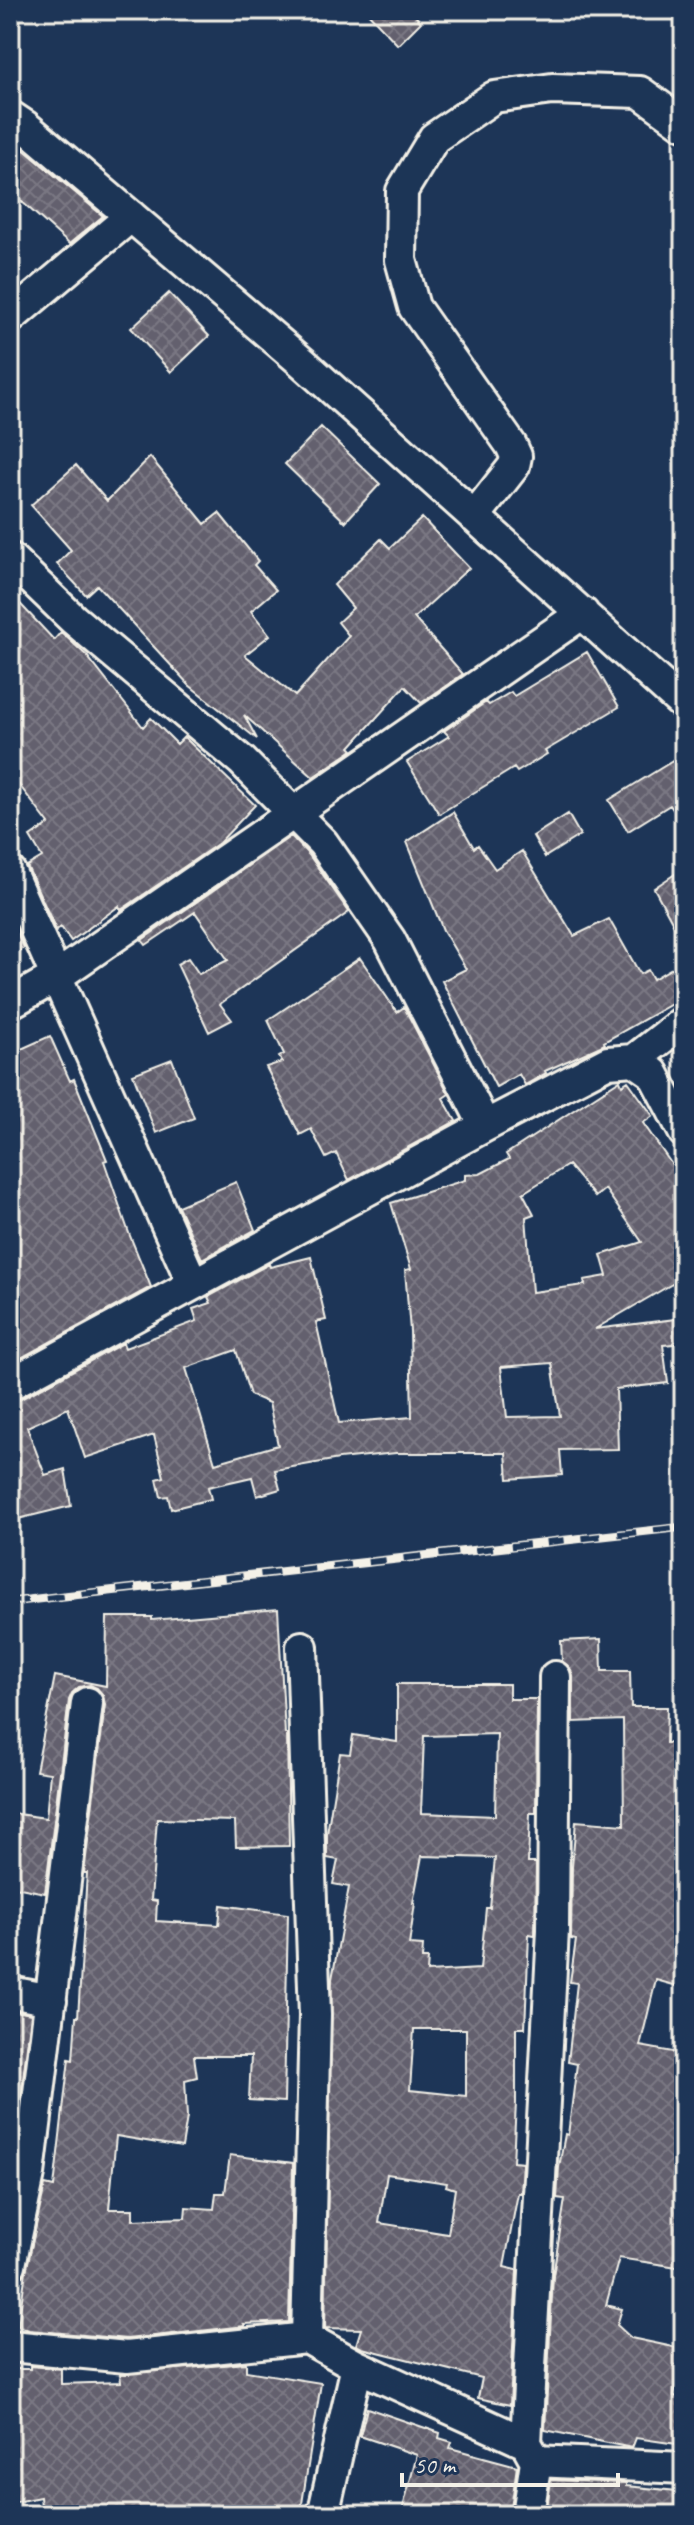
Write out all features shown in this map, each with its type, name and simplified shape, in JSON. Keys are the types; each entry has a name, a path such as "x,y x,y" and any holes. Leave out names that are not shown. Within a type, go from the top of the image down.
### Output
{"street":[{"path":"474,517 514,466 516,456 414,307 401,260 402,191 434,138 494,97 552,89 640,92 684,124"},
{"path":"10,116 302,362 684,705"},
{"path":"10,318 131,216"},
{"path":"10,558 73,619 242,761 323,843 390,940 485,1126"},
{"path":"10,1003 56,977 583,613"},
{"path":"10,872 193,1284"},
{"path":"10,1384 608,1062 634,1060 684,1021"},
{"path":"634,1060 653,1073 684,1132"},
{"path":"302,1647 315,2015 307,2338"},
{"path":"528,2515 553,1930 555,1677"},
{"path":"10,2265 29,2174 87,1703"},
{"path":"10,1992 51,2000"},
{"path":"10,2346 127,2357 307,2338 531,2452 684,2468"},
{"path":"323,2515 357,2366"}],"building":[{"path":"365,10 410,10 421,22 398,45"},
{"path":"10,138 103,216 69,244 10,191"},
{"path":"169,293 209,336 171,372 131,328"},
{"path":"321,427 380,484 345,522 285,464"},
{"path":"150,457 205,524 219,513 258,561 254,565 276,590 251,611 270,635 245,655 295,696 349,636 338,622 353,608 334,585 381,539 390,548 422,518 469,568 414,618 463,674 421,703 405,686 350,747 353,750 313,777 244,715 257,739 189,685 97,585 86,595 57,564 71,550 31,505 76,465 107,501"},
{"path":"10,593 54,640 61,632 87,656 143,727 151,718 177,744 184,737 255,805 219,843 121,910 119,906 71,941 61,927 56,930 27,866 42,857 30,837 49,824 10,773"},
{"path":"587,652 619,707 545,751 547,754 517,772 514,768 439,814 407,762 449,736 444,731 486,702 489,705 511,692 514,696"},
{"path":"684,754 684,826 670,805 628,831 609,800"},
{"path":"453,812 474,848 478,845 495,869 522,851 574,936 609,919 640,974 648,970 653,979 684,961 684,997 605,1044 545,1071 525,1085 519,1074 496,1087 442,981 466,969 443,930 407,842"},
{"path":"568,814 580,835 545,857 533,836"},
{"path":"291,836 309,855 349,912 220,1004 232,1020 209,1032 177,964 188,958 199,974 228,960 195,912 146,945 142,940"},
{"path":"684,868 684,944 654,888"},
{"path":"10,917 24,948 10,957"},
{"path":"360,958 397,1012 404,1007 449,1094 443,1098 456,1121 349,1180 336,1153 326,1158 311,1129 300,1135 266,1067 282,1062 279,1057 284,1054 268,1020"},
{"path":"50,1036 70,1081 74,1079 107,1160 104,1161 151,1287 10,1364 10,1054"},
{"path":"172,1059 194,1118 156,1133 133,1074"},
{"path":"620,1080 622,1085 628,1081 653,1116 643,1123 684,1182 684,1277 595,1329 684,1318 684,1343 663,1345 668,1383 616,1389 618,1449 560,1450 562,1475 508,1479 506,1453 396,1453 339,1459 275,1470 280,1489 257,1496 252,1477 208,1487 211,1499 171,1509 168,1496 161,1497 157,1479 164,1477 154,1435 85,1458 68,1408 27,1427 45,1475 65,1469 71,1506 10,1521 10,1402 123,1343 125,1348 197,1321 193,1309 211,1303 208,1297 269,1264 270,1267 311,1257 326,1320 316,1322 339,1423 412,1417 405,1270 411,1269 391,1203 465,1180 465,1175 480,1174 509,1159 506,1154","holes":["568,1165 595,1197 605,1189 642,1242 601,1255 607,1276 584,1280 585,1285 532,1292 526,1217 534,1214 523,1193","236,1350 250,1395 269,1403 278,1445 215,1463 186,1368","552,1363 560,1416 507,1417 501,1367"]},
{"path":"236,1182 255,1230 202,1259 178,1206"},
{"path":"278,1609 287,1734 289,1846 236,1847 235,1821 157,1819 151,1900 157,1901 156,1921 219,1925 221,1905 288,1914 284,2102 249,2100 251,2056 194,2056 197,2077 185,2080 187,2117 182,2147 116,2136 109,2209 133,2209 133,2220 185,2218 186,2207 214,2209 216,2193 225,2193 230,2155 293,2163 289,2322 244,2324 127,2339 29,2330 18,2326 26,2271 45,2185 54,2187 69,2059 73,2060 87,1873 84,1873 105,1705 103,1695 90,1685 79,1687 72,1693 45,1893 10,1886 10,1813 46,1818 50,1773 36,1771 55,1676 106,1686 107,1617 152,1617 152,1620"},
{"path":"601,1639 602,1671 630,1671 631,1707 667,1707 666,1743 684,1744 684,1988 656,1980 640,2046 684,2054 684,2268 619,2258 606,2305 622,2309 617,2325 631,2338 683,2349 674,2396 684,2398 684,2445 636,2438 632,2448 545,2430 553,2276 565,2199 557,2198 559,2167 565,2134 568,2135 577,2064 568,2062 577,1983 570,1982 576,1940 571,1939 576,1821 624,1825 623,1720 573,1722 573,1676 562,1661 561,1641"},
{"path":"397,1684 509,1684 509,1699 537,1699 536,1813 530,1813 528,1863 536,1863 535,1935 529,1934 525,2028 516,2028 513,2162 523,2163 521,2193 518,2193 504,2267 517,2270 510,2405 478,2398 482,2378 362,2348 356,2345 361,2329 325,2328 332,1979 349,1887 333,1884 338,1860 327,1858 327,1834 340,1753 350,1754 353,1735 397,1742","holes":["497,1734 495,1816 421,1813 424,1736","422,1856 495,1858 480,1969 427,1972 428,1959 422,1959 423,1946 409,1945","414,2029 466,2029 466,2096 410,2090","387,2174 447,2183 446,2186 455,2189 448,2234 379,2223"]},
{"path":"10,2010 31,2014 17,2128 10,2127"},
{"path":"246,2363 246,2371 321,2383 301,2510 249,2509 249,2515 42,2515 40,2497 15,2502 10,2476 10,2369 30,2369 30,2366 61,2369 61,2384 121,2382 120,2374"},
{"path":"367,2408 440,2433 439,2438 452,2442 450,2448 517,2466 511,2509 497,2506 496,2515 401,2515 417,2455 360,2436"},
{"path":"551,2480 626,2483 626,2486 677,2491 675,2515 619,2515 571,2509 570,2515 546,2515"}],"railway":[{"path":"10,1602 684,1527"}]}
